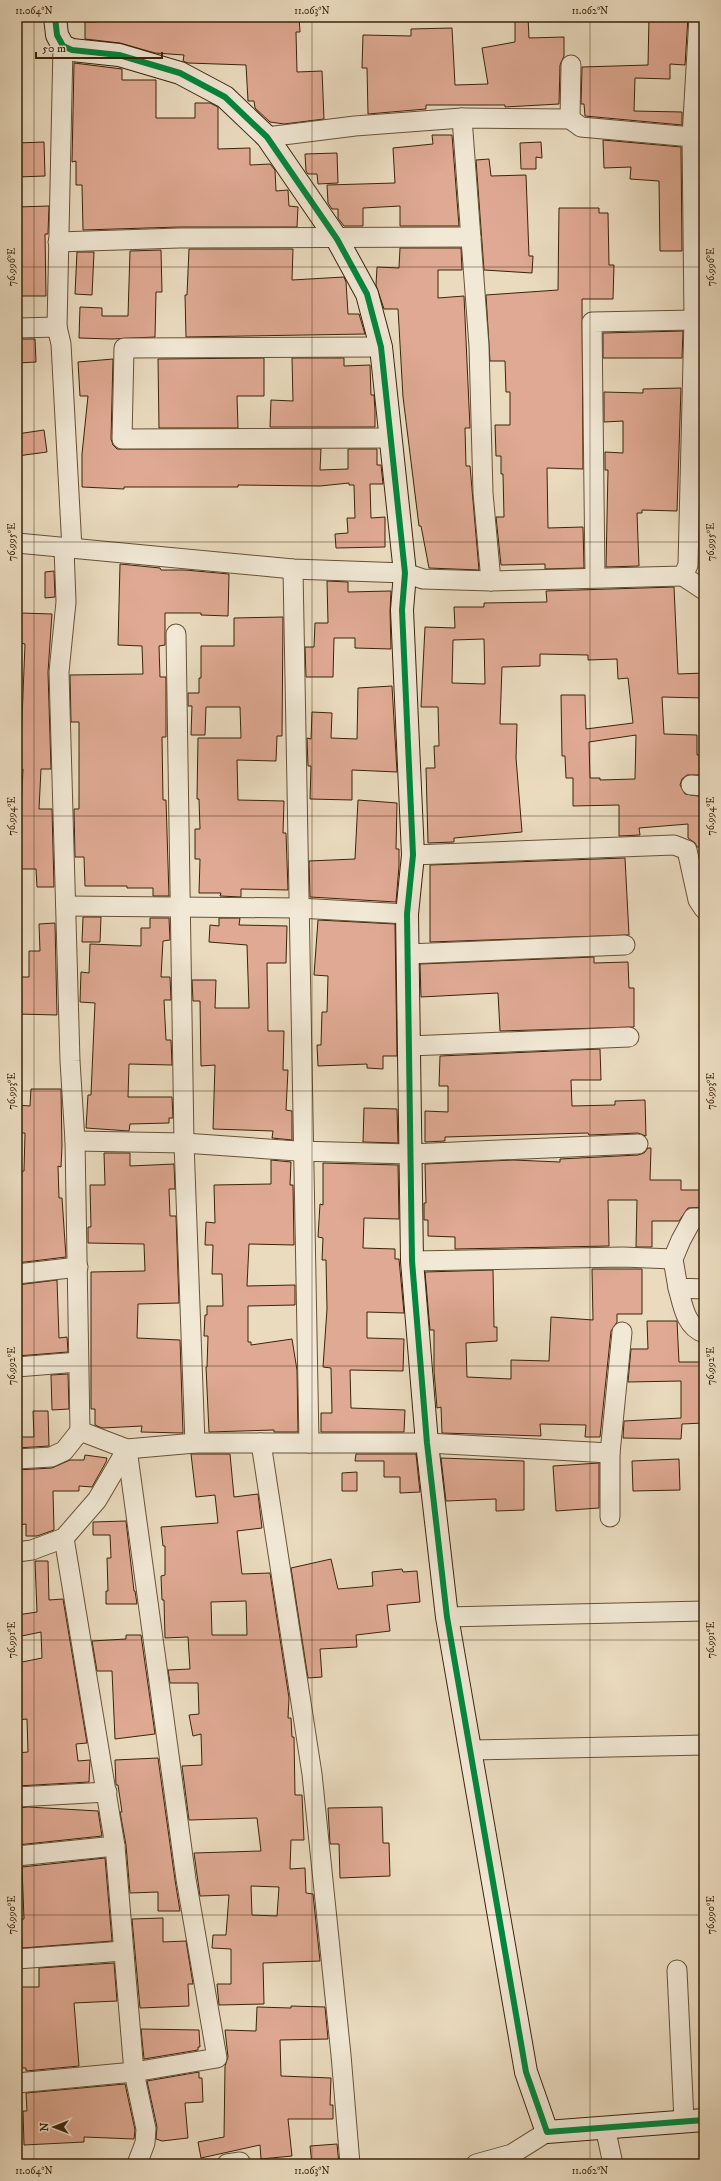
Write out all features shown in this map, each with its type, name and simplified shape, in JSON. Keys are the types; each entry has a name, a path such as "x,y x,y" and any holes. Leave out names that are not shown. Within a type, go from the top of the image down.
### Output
{"street":[{"path":"17,1459 51,1457 64,1451 80,1431 75,1141 70,1061 58,672 66,602 68,549 61,344 57,327 63,46 57,36 55,17"},
{"path":"683,576 688,565 698,193 692,137 699,17"},
{"path":"63,46 72,50 119,55 180,73 225,97 267,137 337,239 367,294 381,347 405,573 402,610 413,855 407,914 412,1261 427,1443 447,1617 526,2072 547,2132"},
{"path":"570,119 571,65"},
{"path":"267,137 355,126 462,118 570,119 581,127 692,137"},
{"path":"462,118 479,346 483,493 491,581"},
{"path":"58,242 179,238 337,239 471,237"},
{"path":"595,577 592,322 694,320"},
{"path":"17,328 57,327"},
{"path":"381,347 124,348 122,439 391,438"},
{"path":"17,543 293,569 405,573 423,579 491,581 595,577 683,576 704,590"},
{"path":"293,569 298,908 309,1443"},
{"path":"176,634 184,1143 195,1443"},
{"path":"413,855 674,845 687,850 698,900 704,909"},
{"path":"66,906 298,908 407,914"},
{"path":"407,954 625,945"},
{"path":"409,1046 629,1037"},
{"path":"75,1141 184,1143 303,1151 410,1154 638,1144"},
{"path":"704,1218 693,1218 673,1259 678,1288 686,1319 698,1330 704,1333"},
{"path":"412,1261 623,1258 673,1259"},
{"path":"17,1274 78,1267"},
{"path":"678,1288 704,1289"},
{"path":"610,1517 610,1453 622,1332"},
{"path":"17,1367 78,1362"},
{"path":"80,1431 127,1449 195,1443 427,1443 610,1453"},
{"path":"261,1443 312,1774 341,2055 350,2164"},
{"path":"17,1552 32,1550 64,1538 97,1500 127,1449"},
{"path":"17,2083 134,2072 217,2058 186,1879 127,1449"},
{"path":"64,1538 86,1680 107,1792 115,1846 134,2072 146,2129 145,2143 137,2164"},
{"path":"447,1617 704,1611"},
{"path":"470,1750 704,1745"},
{"path":"17,1797 107,1792"},
{"path":"17,1856 115,1846"},
{"path":"17,1958 123,1951"},
{"path":"476,2164 513,2159 547,2132 694,2120 677,1970"},
{"path":"604,2127 613,2164"},
{"path":"227,2164 240,2162 240,2164"}],"building":[{"path":"97,17 299,17 300,32 296,32 297,72 322,71 324,119 284,124 270,122 255,108 254,101 248,101 246,65 188,63 183,61 184,55 155,53 120,43 85,39 85,22 97,22"},
{"path":"515,17 528,17 529,38 564,37 564,56 560,65 559,104 505,107 505,105 426,105 426,109 368,114 367,68 362,68 363,35 411,36 411,29 452,28 455,85 488,84 482,48 515,42"},
{"path":"649,17 688,17 685,65 670,64 670,79 635,78 634,111 682,112 682,125 585,116 584,104 581,104 582,67 648,65"},
{"path":"74,63 122,69 122,80 156,80 156,118 195,118 195,103 210,103 218,107 218,149 250,148 250,165 270,164 275,170 276,191 288,190 289,206 298,207 297,227 179,227 83,230 82,185 76,185 76,161 72,162"},
{"path":"432,135 452,135 459,226 400,226 400,206 363,208 363,226 344,226 338,218 338,209 332,209 328,203 327,185 395,183 393,148 433,144"},
{"path":"603,140 681,147 682,251 660,251 659,181 630,179 631,167 604,168"},
{"path":"44,142 45,176 17,177 17,143"},
{"path":"541,142 542,158 536,157 536,169 521,169 520,143"},
{"path":"337,153 338,183 318,184 317,174 308,174 306,171 305,154"},
{"path":"489,159 491,176 526,175 529,256 533,256 532,273 484,270 476,160"},
{"path":"49,206 48,234 45,234 46,296 17,296 17,207"},
{"path":"559,208 599,208 599,213 608,213 609,265 614,265 613,299 582,299 583,469 547,468 548,528 583,527 584,568 545,569 545,564 501,565 496,517 504,517 503,474 501,474 501,456 496,456 495,425 510,425 510,392 506,392 505,361 490,361 486,295 558,290"},
{"path":"400,248 461,248 462,270 438,270 438,298 464,296 470,428 465,428 466,466 470,466 479,570 429,568 421,526 419,526 403,397 398,309 384,309 376,285 377,267 399,268"},
{"path":"189,249 293,249 292,280 344,277 346,282 348,314 359,314 365,334 186,337 185,295 187,295"},
{"path":"161,250 162,292 156,292 155,337 112,339 79,338 80,307 102,308 102,316 128,316 130,251"},
{"path":"77,252 94,252 92,295 75,294"},
{"path":"683,331 682,358 603,358 603,333"},
{"path":"17,339 35,339 36,362 17,363"},
{"path":"264,358 264,396 237,396 238,428 159,428 158,359"},
{"path":"292,358 344,358 344,366 370,365 371,395 374,395 375,427 270,427 271,400 293,401"},
{"path":"113,359 111,439 113,445 117,449 321,449 320,470 348,469 348,449 377,449 377,465 381,465 383,484 370,484 371,518 385,517 385,547 336,548 335,534 348,533 347,518 355,518 354,485 349,485 349,483 320,486 238,485 238,487 124,487 124,489 82,487 82,454 88,396 80,396 78,362"},
{"path":"681,388 677,511 642,510 642,513 637,513 639,566 606,567 608,470 605,470 605,452 623,453 623,421 604,422 604,392 643,393 643,389"},
{"path":"44,430 47,452 17,456 17,434"},
{"path":"120,564 160,568 161,570 185,570 229,574 228,616 201,615 201,613 165,613 165,645 159,646 160,677 166,677 166,737 162,737 163,800 166,800 169,896 153,896 153,888 127,888 127,886 85,886 84,857 75,857 74,809 79,809 79,722 71,722 70,675 143,674 142,646 118,645"},
{"path":"54,571 55,597 45,598 45,572"},
{"path":"327,581 348,582 348,592 391,591 391,649 355,648 355,638 334,638 333,677 306,677 305,647 314,647 315,623 328,623"},
{"path":"674,587 678,674 704,673 704,698 662,697 664,734 697,735 697,755 704,755 704,775 687,775 682,779 680,785 685,794 704,797 703,847 697,847 695,843 688,838 688,824 639,828 640,835 619,836 619,805 573,806 573,778 566,778 565,756 562,756 561,695 585,695 586,729 633,723 628,678 618,679 617,659 588,660 588,655 540,654 540,666 502,667 500,724 517,724 516,758 522,832 454,838 454,842 428,843 426,768 435,768 434,746 439,746 438,707 421,707 425,627 455,628 454,607 484,607 484,603 547,602 546,591","holes":["484,639 485,684 452,683 453,640","636,735 635,779 600,780 600,778 590,778 589,742"]},
{"path":"21,613 52,614 48,672 51,769 41,769 39,809 52,809 54,887 37,887 36,869 18,869 23,769 20,769 25,644 20,643"},
{"path":"283,617 282,736 277,736 276,761 237,760 238,800 284,801 283,833 286,833 288,890 241,889 241,897 220,896 221,893 199,893 200,859 195,859 195,829 200,829 199,799 197,799 198,738 241,738 240,707 206,707 205,735 191,735 192,706 188,706 188,693 199,693 199,678 201,678 201,646 234,646 234,618"},
{"path":"392,686 397,772 352,770 352,800 310,799 311,766 308,766 307,738 311,739 312,712 332,713 331,738 357,739 358,688"},
{"path":"358,800 397,803 396,849 399,849 399,866 396,902 310,897 309,861 355,859"},
{"path":"625,858 629,935 430,942 430,865"},
{"path":"83,917 101,917 100,942 82,942"},
{"path":"150,918 169,918 170,940 163,941 161,977 170,977 171,1000 164,1000 166,1040 171,1040 172,1065 129,1064 128,1097 172,1097 173,1118 169,1118 169,1123 130,1124 129,1131 86,1128 88,1095 91,1095 95,1003 80,1002 81,972 89,973 90,944 141,946 141,928 150,928"},
{"path":"219,918 240,918 239,925 287,926 286,963 267,963 268,1031 284,1031 283,1070 288,1070 286,1110 292,1111 292,1140 272,1138 273,1131 213,1129 215,1065 201,1066 200,1001 193,1001 192,980 216,980 215,1008 249,1008 247,945 209,942 210,925 219,926"},
{"path":"318,920 395,924 397,1056 383,1056 383,1069 367,1068 367,1064 318,1066 317,1045 321,1045 322,1012 327,1012 328,976 314,975"},
{"path":"55,923 57,1015 17,1014 17,977 29,977 29,951 40,951 39,924"},
{"path":"594,957 594,963 628,962 629,988 634,988 634,1027 500,1031 498,993 421,997 420,964"},
{"path":"600,1049 601,1080 571,1080 572,1106 615,1105 615,1101 645,1100 646,1136 638,1133 589,1135 588,1133 549,1134 445,1137 445,1141 425,1142 425,1111 448,1112 448,1086 439,1086 440,1056"},
{"path":"31,1089 61,1089 62,1146 61,1167 58,1166 59,1198 62,1198 66,1257 17,1263 17,1229 21,1229 20,1171 24,1171 25,1133 17,1133 17,1105 30,1106"},
{"path":"364,1108 397,1109 398,1143 363,1142"},
{"path":"648,1148 651,1148 650,1180 681,1180 681,1190 704,1190 704,1207 688,1208 679,1221 652,1221 652,1247 636,1247 637,1200 608,1200 609,1246 455,1249 455,1237 428,1236 428,1220 424,1220 424,1203 426,1203 425,1164 513,1160 560,1162 560,1159 638,1155 644,1153"},
{"path":"104,1153 130,1153 130,1166 174,1164 175,1189 169,1189 170,1216 176,1216 179,1303 138,1304 137,1338 180,1340 183,1433 141,1432 142,1426 102,1428 95,1425 95,1409 91,1409 91,1272 145,1271 144,1244 88,1243 88,1227 91,1227 90,1185 105,1185"},
{"path":"271,1160 291,1162 290,1185 293,1185 294,1245 249,1244 247,1286 295,1285 295,1305 248,1306 248,1342 251,1342 251,1345 292,1339 297,1370 298,1432 274,1432 274,1430 209,1432 206,1367 208,1336 204,1336 205,1315 207,1315 207,1306 223,1306 222,1274 212,1274 213,1245 205,1245 206,1222 215,1223 214,1185 271,1184"},
{"path":"323,1163 398,1165 399,1219 364,1218 363,1248 395,1249 395,1259 399,1259 404,1313 367,1312 367,1338 404,1339 403,1371 350,1370 351,1408 405,1410 404,1432 321,1432 321,1413 332,1413 331,1368 323,1367 327,1309 326,1260 322,1260 323,1238 318,1237 320,1204 323,1205"},
{"path":"592,1269 642,1269 642,1314 617,1314 617,1322 611,1331 600,1437 585,1437 586,1425 540,1424 541,1436 442,1433 441,1407 437,1408 434,1371 434,1330 430,1330 425,1272 493,1270 494,1327 497,1327 497,1341 466,1343 467,1377 511,1379 511,1360 549,1361 551,1317 593,1320"},
{"path":"57,1280 59,1338 67,1337 68,1352 17,1356 17,1285"},
{"path":"647,1321 677,1321 679,1362 704,1362 704,1423 682,1424 681,1439 623,1438 624,1421 681,1418 681,1381 628,1382 631,1349 648,1349"},
{"path":"68,1374 69,1409 52,1410 51,1375"},
{"path":"33,1411 48,1411 49,1446 17,1448 17,1437 34,1437"},
{"path":"191,1454 230,1454 234,1497 258,1494 262,1528 237,1531 242,1574 270,1573 289,1698 288,1718 291,1718 292,1737 294,1737 295,1795 302,1795 304,1840 291,1840 290,1869 305,1868 306,1893 313,1894 320,1961 263,1963 264,2004 219,2005 217,1984 231,1984 231,1949 212,1948 213,1935 226,1935 229,1895 200,1896 194,1853 261,1851 257,1818 189,1820 182,1766 202,1765 201,1734 193,1736 189,1715 199,1714 198,1683 170,1683 168,1670 190,1669 188,1637 165,1638 164,1600 162,1600 161,1576 165,1575 165,1546 163,1546 161,1527 218,1523 215,1495 196,1497","holes":["246,1601 247,1635 212,1635 211,1602","251,1886 279,1887 277,1916 252,1915"]},
{"path":"356,1454 416,1454 420,1492 400,1493 400,1477 384,1477 384,1461 355,1461"},
{"path":"85,1455 107,1458 92,1487 79,1486 79,1491 53,1491 54,1530 37,1536 26,1536 26,1524 17,1525 17,1470 52,1468 70,1460 84,1460"},
{"path":"441,1458 524,1461 524,1510 496,1511 496,1499 446,1501"},
{"path":"679,1459 680,1490 633,1491 632,1461"},
{"path":"599,1463 599,1508 556,1511 553,1466"},
{"path":"357,1472 357,1491 342,1491 342,1473"},
{"path":"126,1521 134,1591 137,1604 106,1604 106,1591 108,1591 107,1558 111,1558 110,1535 93,1535 93,1522"},
{"path":"331,1559 338,1589 373,1586 372,1572 402,1569 403,1572 417,1571 420,1602 387,1605 390,1631 356,1635 357,1647 320,1649 322,1677 308,1678 291,1568"},
{"path":"35,1561 48,1561 49,1600 63,1599 87,1743 76,1744 78,1761 90,1760 89,1782 17,1786 17,1753 28,1752 27,1719 17,1720 17,1663 42,1658 41,1632 17,1637 17,1615 37,1612"},
{"path":"126,1635 141,1635 155,1734 115,1739 112,1671 97,1671 92,1641 126,1639"},
{"path":"158,1758 180,1911 158,1911 158,1892 130,1893 126,1845 120,1812 122,1812 118,1785 116,1785 115,1760"},
{"path":"28,1807 98,1811 102,1836 17,1845 18,1808"},
{"path":"382,1807 383,1843 389,1843 390,1876 340,1878 339,1844 330,1844 328,1808"},
{"path":"105,1858 112,1941 22,1948 21,1919 24,1919 22,1867"},
{"path":"163,1918 163,1942 186,1941 193,1984 188,1984 189,2006 140,2008 132,1919"},
{"path":"114,1963 117,2001 74,2003 79,2066 26,2071 26,2068 17,2068 17,2040 21,2040 19,1987 39,1987 39,1968"},
{"path":"291,2006 325,2007 328,2039 280,2040 281,2076 331,2078 330,2105 333,2105 333,2119 288,2119 292,2156 261,2159 260,2145 201,2158 198,2142 224,2137 225,2066 228,2057 225,2030 256,2031 257,2007 291,2008"},
{"path":"141,2029 199,2030 200,2047 198,2047 198,2050 144,2059"},
{"path":"199,2072 199,2078 202,2078 203,2102 185,2103 188,2138 162,2141 156,2139 157,2127 147,2081"},
{"path":"125,2084 135,2130 134,2139 84,2137 84,2142 24,2145 23,2111 27,2111 26,2093"},
{"path":"337,2144 339,2164 312,2164 310,2146"}],"cycle path":[{"path":"55,17 57,35 63,46 72,50 119,55 180,73 225,97 267,137 337,239 367,294 381,347 405,573 402,610 413,855 407,914 412,1261 427,1443 447,1617 526,2072 547,2132 704,2120"}]}
